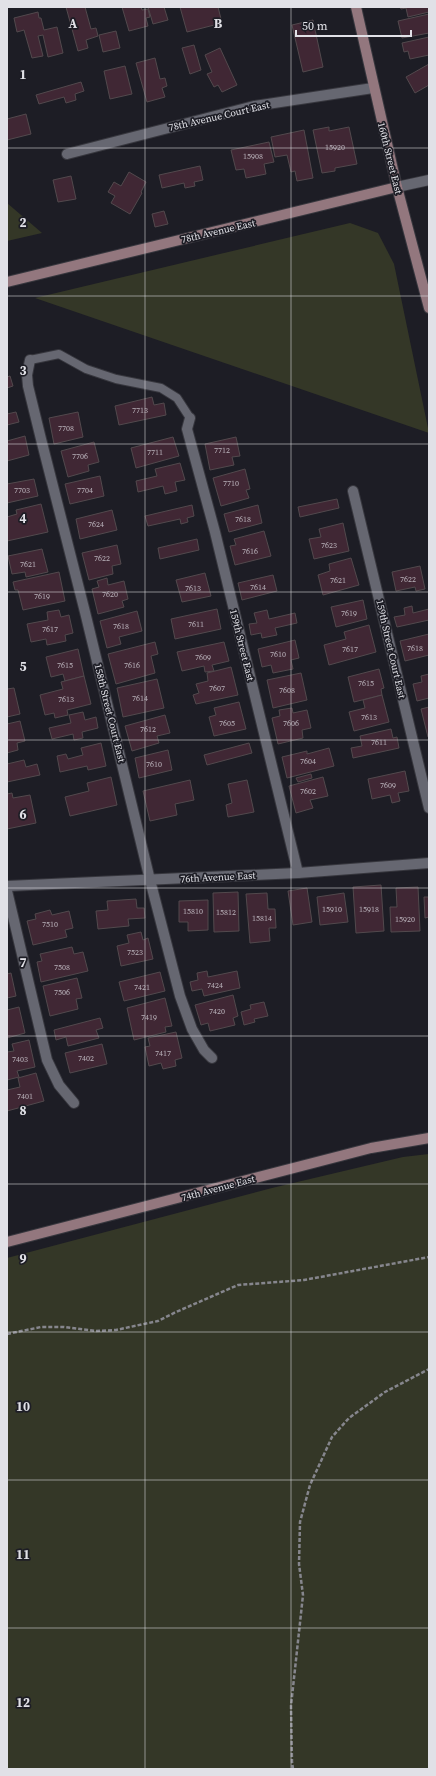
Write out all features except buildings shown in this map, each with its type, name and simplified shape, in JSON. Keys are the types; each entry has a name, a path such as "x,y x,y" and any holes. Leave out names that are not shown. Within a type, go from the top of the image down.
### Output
{"street":[{"name":"160th Street East","path":"356,7 397,187 429,308"},
{"name":"78th Avenue Court East","path":"67,154 254,106 374,88"},
{"name":"78th Avenue East","path":"7,282 429,180"},
{"name":"158th Street Court East","path":"30,360 27,375 28,386 40,439 85,612 150,880 180,996 192,1029 204,1050 212,1058"},
{"name":"159th Street East","path":"190,418 187,429 216,540 298,873"},
{"name":"159th Street Court East","path":"353,491 429,808"},
{"name":"76th Avenue East","path":"7,886 298,873 429,863"},
{"path":"7,890 47,1060 59,1085 74,1103"},
{"name":"74th Avenue East","path":"7,1242 371,1148 429,1138"}],"lane":[{"path":"30,360 59,354 94,371 116,379 161,388 177,398 190,418"}],"path":[{"path":"7,1334 41,1328 64,1327 96,1331 116,1330 158,1321 238,1285 304,1280 429,1257"},
{"path":"293,1769 291,1706 303,1595 299,1564 300,1522 310,1485 332,1437 349,1418 385,1392 429,1369"}],"green space":[{"path":"7,203 42,233 7,241"},
{"path":"350,223 378,233 394,264 429,433 35,298"},
{"path":"429,1154 429,1769 7,1769 7,1258 272,1188 403,1157"}]}
